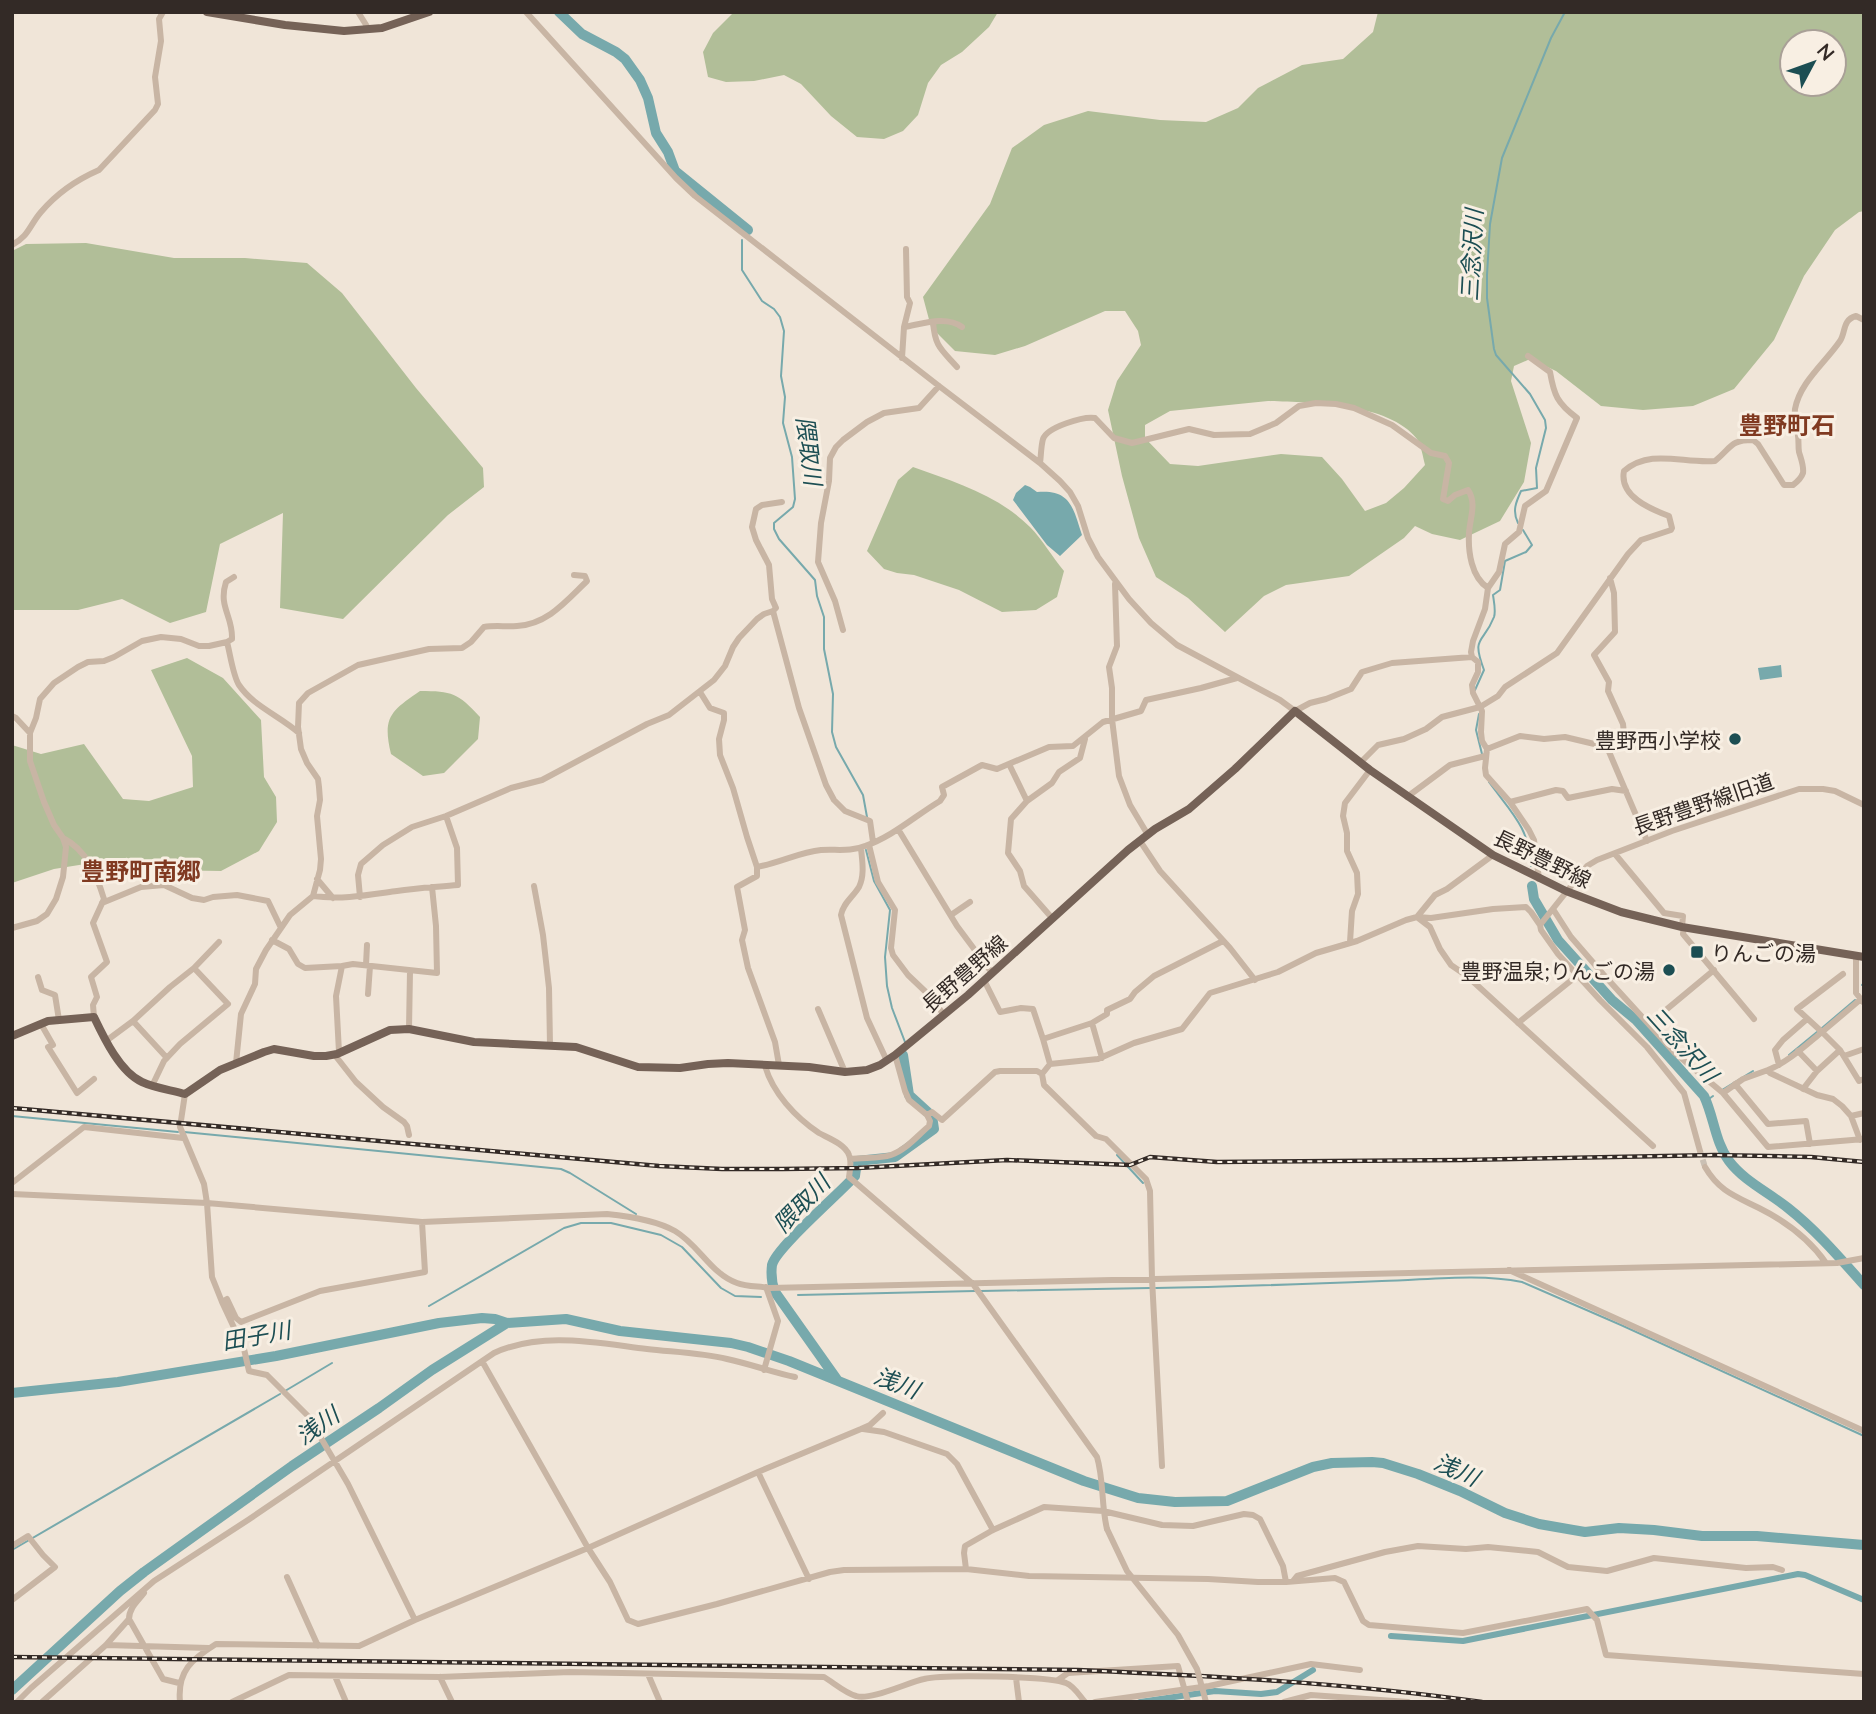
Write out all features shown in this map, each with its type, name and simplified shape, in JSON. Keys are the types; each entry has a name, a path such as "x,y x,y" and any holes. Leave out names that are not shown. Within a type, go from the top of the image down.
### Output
{"main road":[{"path":"207,12 285,25 344,31 382,28 429,12"},
{"name":"長野豊野線","path":"185,1094 220,1070 274,1049 314,1056 337,1053 390,1030 409,1029 474,1042 576,1047 638,1067 680,1068 728,1063 845,1072 867,1070 887,1061 944,1015 1155,829 1189,810 1295,711 1360,763 1493,855 1566,891 1621,912 1683,927 1860,956"},
{"path":"12,1036 41,1024 94,1017 114,1055 127,1071 139,1081 185,1094"}],"street":[{"path":"12,245 26,235 30,226 55,197 87,174 99,170 156,110 158,104 155,77 161,41 159,19 163,12"},
{"path":"358,12 368,28"},
{"path":"526,12 695,196 1040,463 1070,492 1088,538 1115,583 1151,623 1177,645 1280,700 1295,711 1351,689 1362,672 1392,663 1472,657"},
{"path":"902,358 904,327 910,303 907,297 906,249"},
{"path":"1360,763 1378,745 1404,739 1426,729 1442,717 1479,706 1498,696 1505,687 1558,653 1610,578 1641,540 1667,532 1672,527 1669,516 1649,509 1632,496 1627,488 1624,471 1637,462 1650,458 1715,461 1739,440 1754,440 1784,485 1793,485 1800,480 1803,469 1795,416 1798,399 1814,373 1839,343 1850,318 1856,316 1864,320"},
{"path":"904,327 933,321 955,321 962,327"},
{"path":"933,321 936,343 957,367"},
{"path":"1528,356 1550,372 1554,396 1577,418 1546,491 1525,506 1519,532 1505,544 1499,572 1488,588 1485,608 1471,652 1478,662 1478,672 1472,685 1482,711 1481,732 1486,775 1524,820 1534,840 1539,879"},
{"path":"843,630 835,601 818,562 831,454 858,427 884,412 919,408 939,386"},
{"path":"1040,463 1043,438 1048,431 1086,417 1095,418 1114,438 1132,443 1189,429 1214,435 1250,434 1270,427 1294,408 1305,404 1336,404 1354,408 1392,425 1431,453 1445,456 1449,463 1443,499 1448,501 1468,490 1470,493 1472,510 1469,534 1472,561 1481,584 1488,588"},
{"path":"360,897 358,875 361,864 383,845 412,827 446,816 511,788 542,780 668,715 714,680 739,638 757,619 776,608 769,565 752,527 757,509 762,505 782,502"},
{"path":"236,1063 241,1014 255,984 257,969 281,928 299,906 313,896 321,859 317,816 319,788 301,749 299,703 308,693 358,665 429,649 461,649 484,627 520,626 540,621 550,616 587,581 585,576 574,575"},
{"path":"12,928 37,921 47,914 63,877 66,847 44,802 30,761 30,733 40,699 54,683 88,662 104,661 142,641 161,637 209,646 232,639 233,633 223,603 226,582 234,577"},
{"path":"1607,747 1624,734 1623,724 1608,691 1609,682 1594,655 1615,632 1614,593 1610,578"},
{"path":"1115,583 1117,646 1109,667 1119,776 1160,871 1255,980"},
{"path":"773,611 799,708 826,785 834,800 845,811 870,821 878,882 895,911 891,948 893,955 944,1015"},
{"path":"227,642 238,684 259,705 299,733"},
{"path":"757,867 822,850 861,848 884,838 940,801 944,795 942,787 982,765 997,769 1049,747 1073,746 1103,722 1141,711 1146,700 1237,678"},
{"path":"699,692 710,708 724,713 719,739 720,755 757,867 757,876 737,887 745,930 742,940 748,968 775,1042 779,1065"},
{"path":"12,716 30,733"},
{"path":"1407,797 1450,765 1484,755 1521,736 1544,739 1565,737 1607,747"},
{"path":"1052,918 1024,886 1020,871 1008,853 1011,819 1027,801 1052,783 1059,772 1080,758 1085,738"},
{"path":"1607,747 1647,841"},
{"path":"1009,764 1027,801"},
{"path":"1350,942 1352,911 1358,894 1357,873 1347,851 1343,816 1345,803 1370,770"},
{"path":"1510,802 1556,790 1563,791 1568,798 1612,789 1626,791"},
{"name":"長野豊野線旧道","path":"1542,923 1587,866 1647,841 1799,789 1835,791 1864,805"},
{"path":"313,896 360,897 458,885 457,848 446,816"},
{"path":"898,829 951,915 992,973"},
{"path":"63,838 81,853 97,875 104,900 93,923 107,962 91,977 97,997 93,1005 94,1017"},
{"path":"861,848 863,876 859,886 842,908 841,915 867,1018 887,1061"},
{"path":"1615,854 1664,913 1683,916 1683,934 1754,1019"},
{"path":"1418,917 1435,895 1493,855"},
{"path":"317,880 333,898"},
{"path":"102,903 141,887 164,885 204,901 213,897 237,895 268,901 281,928"},
{"path":"534,886 549,988 550,1045"},
{"path":"272,940 289,949 298,964 305,968 353,964 436,972 436,926 432,887"},
{"path":"951,915 970,902"},
{"path":"1162,1466 1150,1191 1146,1180 1106,1139 1096,1136 1044,1085 1042,1074 1050,1064 1102,1058 1134,1043 1182,1028 1210,993 1278,972 1316,953 1382,931 1406,919 1526,907 1542,923 1541,930 1558,954 1647,1047 1684,1093 1700,1151"},
{"path":"1552,911 1570,937 1675,1053 1723,1093 1768,1147 1862,1139 1851,1116 1833,1099 1817,1096 1768,1070"},
{"path":"1418,917 1430,928 1451,965 1467,976 1653,1146"},
{"path":"1043,1039 1093,1023 1107,1014 1107,1010 1130,999 1154,976 1223,941"},
{"path":"106,1041 194,968 219,942"},
{"path":"367,945 368,994"},
{"path":"1723,1093 1743,1079 1768,1070 1798,1051 1862,1001 1856,993 1860,956"},
{"path":"342,966 336,996 337,1053 346,1071 368,1094 404,1122 409,1135"},
{"path":"194,968 241,1014"},
{"path":"1649,1024 1714,970"},
{"path":"409,1029 410,971"},
{"path":"1843,974 1797,1009 1842,1053 1859,1081 1864,1080"},
{"path":"1518,1023 1578,975"},
{"path":"38,977 42,990 55,995 59,1020"},
{"path":"984,980 1000,1012 1032,1009 1050,1064"},
{"path":"152,1086 167,1058 228,1004"},
{"path":"818,1009 845,1072"},
{"path":"1778,1063 1775,1050 1807,1019"},
{"path":"133,1021 167,1058"},
{"path":"1093,1023 1102,1058"},
{"path":"41,1024 53,1045 48,1047 76,1093 94,1079"},
{"path":"1803,1089 1817,1071 1842,1053 1864,1049"},
{"path":"1798,1051 1817,1071"},
{"path":"895,1055 909,1100 942,1120 995,1072 1037,1071 1042,1074"},
{"path":"765,1066 778,1095 817,1131 847,1151 853,1179 973,1284 1097,1457 1107,1529 1127,1571 1178,1635 1197,1669 1206,1702"},
{"path":"1735,1084 1768,1124"},
{"path":"185,1094 180,1127 204,1184 212,1277 245,1351 249,1371 267,1375 308,1416 348,1484 415,1620"},
{"path":"1851,1116 1864,1113"},
{"path":"850,1159 891,1155 901,1150 929,1126 929,1114"},
{"path":"1752,1129 1768,1124 1806,1121 1811,1144"},
{"path":"12,1182 84,1127 183,1138"},
{"path":"1705,1167 1721,1188 1790,1228 1812,1244 1826,1263"},
{"path":"12,1194 207,1203 422,1222 607,1213 661,1225 674,1231 689,1241 723,1276 739,1284 768,1288 1837,1263 1864,1258"},
{"path":"222,1302 227,1299 236,1318 241,1322 320,1291 425,1272 422,1222"},
{"path":"1507,1270 1864,1431"},
{"path":"764,1369 778,1321 768,1288"},
{"path":"17,1702 154,1581 494,1353 514,1345 548,1340 716,1357 794,1377"},
{"path":"482,1361 610,1582 628,1620 638,1624 844,1570 966,1569 1029,1576 1289,1582 1335,1578 1344,1582 1363,1621 1368,1625 1463,1633 1587,1609 1597,1620 1606,1655 1864,1674"},
{"path":"180,1702 179,1683 183,1673 191,1662 216,1644 359,1646 870,1425 883,1413"},
{"path":"861,1429 884,1432 947,1454 957,1464 993,1530"},
{"path":"758,1472 809,1579"},
{"path":"966,1569 965,1546 1044,1507 1103,1511 1162,1525 1193,1526 1244,1514 1260,1519 1289,1582"},
{"path":"12,1545 31,1539 55,1567 12,1600"},
{"path":"1289,1582 1297,1576 1385,1552 1418,1546 1466,1549 1488,1546 1538,1552 1568,1567 1607,1571 1654,1558 1746,1568 1773,1567 1782,1570"},
{"path":"287,1577 318,1646"},
{"path":"154,1581 133,1606 130,1619 163,1679 179,1683"},
{"path":"42,1702 106,1645 130,1619"},
{"path":"106,1645 210,1648"},
{"path":"1095,1702 1187,1696 1209,1686 1311,1664 1360,1670"},
{"path":"1058,1680 1068,1673 1178,1666 1187,1696"},
{"path":"232,1702 289,1675 440,1677 570,1672 824,1676 856,1696 867,1699 939,1676 1058,1680 1067,1683 1085,1702"},
{"path":"648,1674 660,1702"},
{"path":"335,1676 346,1702"},
{"path":"440,1677 452,1702"},
{"path":"1016,1678 1018,1702"},
{"path":"1284,1702 1311,1695 1408,1702"}],"green space":[{"path":"734,12 998,12 989,27 962,52 941,65 928,83 918,115 903,131 884,139 857,137 831,116 801,84 784,75 754,81 726,82 708,77 703,52 713,33"},
{"path":"1378,12 1864,12 1864,211 1835,230 1804,276 1774,340 1734,389 1693,406 1643,410 1601,406 1556,371 1530,359 1514,366 1511,381 1531,443 1524,482 1500,521 1460,540 1432,534 1415,526 1404,538 1349,576 1286,585 1264,596 1225,632 1188,598 1156,577 1139,538 1108,410 1117,381 1141,345 1138,331 1125,311 1105,311 1025,346 995,355 955,351 931,327 923,297 990,204 1012,148 1044,125 1088,111 1160,120 1206,122 1238,108 1258,88 1302,65 1343,59 1373,32","holes":["1268,401 1347,407 1387,418 1404,427 1417,439 1425,465 1386,503 1365,511 1322,457 1281,454 1198,466 1170,464 1145,438 1145,425 1170,411"]},
{"path":"86,243 174,258 245,258 307,263 342,293 483,468 484,487 448,515 343,619 280,608 283,513 220,544 206,612 170,623 122,599 78,610 12,610 12,251 26,244"},
{"path":"913,467 990,498 1018,516 1039,537 1064,571 1057,597 1036,610 1002,612 959,590 914,575 884,569 867,551 898,480"},
{"path":"187,658 223,678 261,720 264,777 276,797 277,822 259,851 221,871 159,870 123,858 54,869 12,883 12,745 41,754 84,744 123,799 149,801 193,787 192,756 151,670"},
{"path":"420,691 454,695 480,717 478,739 444,773 423,776 391,754 388,731 391,716"}],"water":[{"path":"1025,485 1037,492 1064,497 1073,509 1082,535 1060,556 1047,545 1013,500"},
{"path":"1781,665 1782,677 1760,680 1758,668"}],"waterway":[{"name":"隈取川","path":"559,12 582,34 625,59 640,80 648,98 656,133 668,152 675,171 748,230"},
{"name":"三念沢川","path":"1518,523 1515,511 1521,491 1537,488 1536,468 1546,428 1545,420 1530,394 1496,355 1494,349 1487,298 1490,224 1502,158 1551,38 1565,12"},
{"name":"隈取川","path":"742,240 742,270 762,301 780,317 784,331 781,376 785,397 783,423 792,457 795,499 793,507 774,523 774,529 779,539 815,580 824,617 824,649 833,694 832,732 836,747 863,795 867,817"},
{"name":"三念沢川","path":"1475,690 1484,670 1479,645 1494,617 1493,595 1500,590 1505,561 1526,552 1532,545 1523,530"},
{"name":"三念沢川","path":"1479,714 1476,730 1482,754"},
{"name":"三念沢川","path":"1489,782 1523,830 1531,866"},
{"name":"隈取川","path":"866,850 874,881 890,910 885,957 887,986 905,1042"},
{"name":"三念沢川","path":"1532,886 1534,899 1558,940 1612,1000 1636,1020 1704,1096 1724,1154 1729,1161 1808,1226 1864,1285"},
{"path":"1822,1028 1855,1000"},
{"path":"1789,1055 1817,1032"},
{"name":"隈取川","path":"838,1381 775,1292 772,1265 796,1234 855,1176 857,1161 895,1157 934,1129 932,1116 909,1095 903,1055"},
{"path":"1722,1090 1753,1071"},
{"name":"三念沢川","path":"1706,1101 1713,1096"},
{"path":"12,1116 178,1132"},
{"path":"184,1132 561,1169 636,1214"},
{"path":"1117,1155 1143,1183"},
{"path":"429,1306 564,1228 581,1223 611,1223 661,1235 682,1247 721,1288 735,1296 761,1297"},
{"path":"1156,1288 1452,1278 1522,1282 1864,1436"},
{"path":"981,1291 1150,1288"},
{"path":"798,1295 975,1291"},
{"name":"田子川","path":"12,1393 118,1382 276,1356 439,1323 482,1318 507,1323"},
{"name":"浅川","path":"12,1690 144,1572 292,1466 432,1370 507,1323 566,1319 620,1331 748,1347 789,1361 1084,1481 1138,1498 1175,1502 1227,1501 1313,1467 1332,1463 1372,1462 1418,1474 1505,1513 1539,1524 1585,1532 1619,1528 1702,1536 1757,1536 1864,1545"},
{"path":"285,1391 332,1363"},
{"path":"12,1550 280,1394"},
{"path":"1391,1636 1463,1641 1798,1574 1864,1600"},
{"path":"1140,1702 1215,1691 1261,1694 1277,1692 1313,1670"}],"tunnel":[{"path":"1700,1151 1705,1167"}],"railway":[{"path":"12,1108 659,1166 722,1169 858,1168 1007,1160 1130,1165 1150,1157 1217,1162 1715,1155 1811,1157 1864,1162"},
{"path":"12,1657 1078,1670 1331,1685 1482,1702"}],"place":[{"name":"豊野西小学校","path":"1735,739"},
{"name":"りんごの湯","path":"1697,952"},
{"name":"豊野温泉;りんごの湯","path":"1669,970"}],"district":[{"name":"豊野町石","path":"1787,424"},
{"name":"豊野町南郷","path":"141,870"}]}
